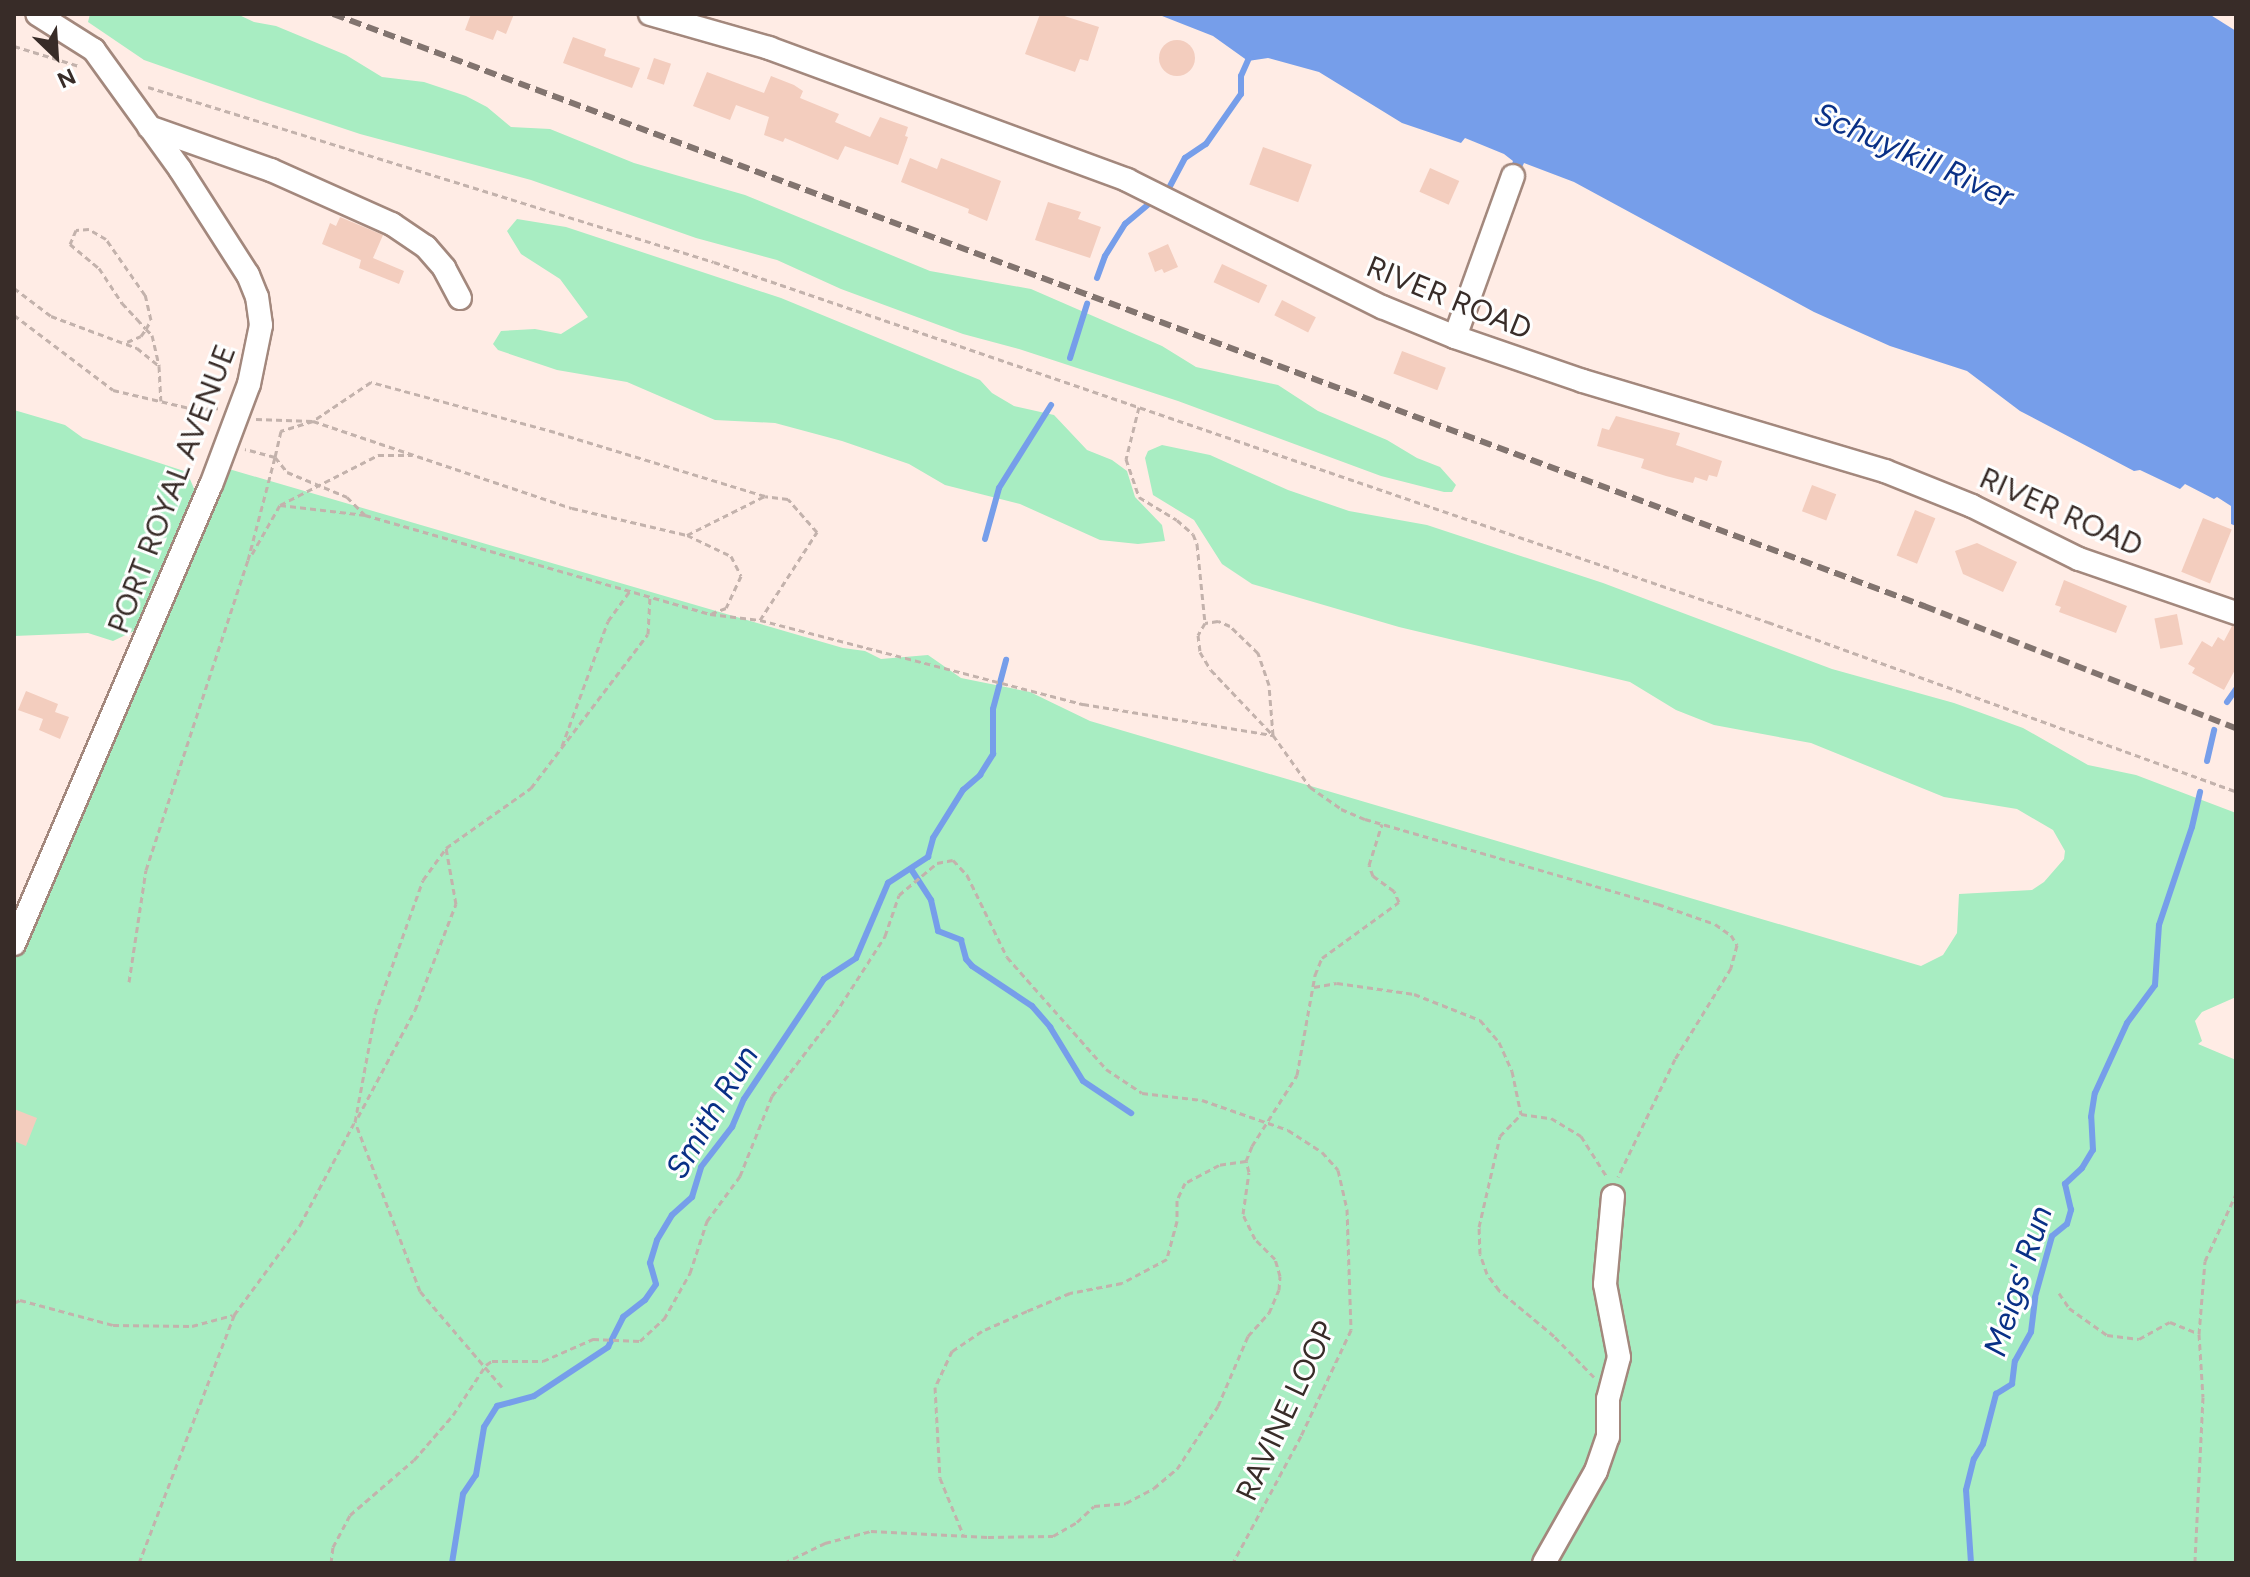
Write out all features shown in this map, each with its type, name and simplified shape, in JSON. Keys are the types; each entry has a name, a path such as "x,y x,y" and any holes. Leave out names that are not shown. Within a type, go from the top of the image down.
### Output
{"street":[{"name":"PORT ROYAL AVENUE","path":"14,944 138,661 226,444 258,350 261,325 257,297 240,260 149,127 86,44 37,14"},
{"name":"RIVER ROAD","path":"650,14 777,51 1127,180 1382,307 1455,337 1583,381 1767,433 1895,474 1972,506 2079,559 2236,613"},
{"path":"149,127 271,170 392,224 426,247 444,268 460,298"},
{"path":"1455,337 1513,176"},
{"path":"1544,1563 1603,1455 1608,1437 1608,1399 1619,1357 1605,1284 1613,1196"}],"path":[{"path":"14,46 605,226 1768,622 2236,791"},
{"path":"127,342 146,329 151,310 116,250 96,232 76,230 70,236 70,244 99,268 122,303 146,329 155,342 161,401"},
{"path":"14,288 51,316 127,342 159,366"},
{"path":"14,315 113,390 204,410 239,411 313,421 572,508 687,535 731,556 741,576 726,608 710,614"},
{"path":"129,982 146,870 248,560 281,431 313,421 371,382 555,432 765,496 788,499 817,532 760,620"},
{"path":"1139,406 1126,449 1128,467 1139,497 1177,520 1193,534 1199,555 1201,610 1205,623 1197,646 1205,662 1273,735 1300,775 1320,795 1350,813 1382,824 1658,904 1715,924 1731,935 1737,945 1731,968 1675,1059 1629,1151 1613,1196"},
{"path":"226,444 275,457 287,472 314,486 347,497 365,515"},
{"path":"248,560 280,505 378,455 416,456"},
{"path":"687,535 765,496"},
{"path":"280,505 365,515 710,614 760,620 1083,704 1273,735"},
{"path":"560,751 608,621 631,589"},
{"path":"502,1387 420,1291 355,1122 375,1014 423,880 446,848 531,788 648,634 650,595"},
{"path":"1205,623 1218,621 1230,626 1258,653 1269,685 1273,735"},
{"path":"784,1563 825,1543 871,1531 988,1537 1053,1536 1094,1506 1126,1503 1154,1488 1177,1469 1218,1406 1248,1336 1269,1313 1279,1290 1280,1276 1275,1259 1255,1239 1243,1214 1249,1172 1246,1161 1297,1075 1318,966 1327,952 1388,913 1399,902 1394,891 1373,876 1369,865 1382,824"},
{"path":"139,1563 234,1315 300,1225 415,1010 456,904 446,848"},
{"name":"RAVINE LOOP","path":"486,1365 492,1361 543,1361 585,1341 640,1341 664,1319 690,1273 707,1221 740,1176 772,1096 843,1002 890,929 896,902 909,884 944,860 958,863 1007,957 1071,1031 1125,1084 1142,1093 1202,1100 1268,1122 1322,1152 1338,1170 1347,1209 1352,1320 1338,1363 1233,1563"},
{"path":"1314,987 1337,983 1414,994 1480,1020 1499,1042 1512,1071 1521,1114"},
{"path":"1521,1114 1551,1118 1581,1136 1605,1173 1613,1196"},
{"path":"1521,1114 1500,1136 1495,1151 1479,1227 1480,1254 1487,1274 1499,1290 1580,1361 1608,1399"},
{"path":"963,1534 940,1478 935,1387 952,1351 982,1331 1027,1311 1070,1293 1122,1283 1167,1259 1177,1221 1177,1200 1185,1183 1219,1165 1246,1161"},
{"path":"2195,1563 2203,1397 2199,1334 2205,1261 2236,1194"},
{"path":"2059,1293 2069,1308 2107,1335 2139,1339 2170,1322 2199,1334"},
{"path":"14,1303 20,1300 113,1325 192,1326 234,1315"},
{"path":"331,1563 333,1547 350,1515 414,1460 461,1405 479,1371 486,1365"}],"green space":[{"path":"90,14 237,14 254,22 276,26 346,55 382,77 424,82 466,96 487,107 511,127 550,129 634,163 745,195 930,271 1031,289 1162,346 1196,367 1278,385 1318,411 1387,440 1417,458 1440,467 1456,485 1452,492 1444,492 1381,476 1178,401 963,334 841,289 777,260 696,238 531,180 360,134 258,100 144,60 88,22"},
{"path":"517,219 566,227 781,298 980,380 992,393 1014,406 1054,415 1087,450 1112,460 1127,471 1135,497 1162,525 1165,541 1138,544 1100,540 1020,504 945,485 909,464 842,441 775,423 715,420 627,382 557,370 498,350 493,344 501,331 535,329 561,334 588,317 560,279 521,254 507,231"},
{"path":"14,410 65,425 83,438 187,472 195,491 134,631 113,641 88,633 14,636"},
{"path":"1162,445 1210,455 1288,490 1349,511 1427,525 1603,583 1832,669 1954,703 2023,728 2088,765 2136,775 2236,813 2236,997 2202,1012 2195,1021 2202,1041 2198,1044 2236,1060 2236,1563 14,1563 14,962 222,467 843,648 865,651 881,659 928,655 961,678 1030,692 1090,721 1921,966 1943,955 1957,933 1959,894 2032,890 2044,882 2064,859 2065,851 2053,830 2017,809 1944,797 1811,743 1714,725 1676,710 1630,682 1399,627 1252,584 1222,564 1194,520 1153,495 1145,458 1148,451"}],"water":[{"name":"Schuylkill River","path":"1157,14 2209,14 2236,31 2236,526 2231,524 2231,506 2217,497 2214,499 2185,484 2180,489 2140,470 2134,471 2020,411 1967,371 1890,346 1814,312 1574,182 1524,163 1517,178 1508,174 1513,161 1504,154 1465,138 1461,143 1402,123 1319,72 1268,58 1248,61 1213,36"}],"building":[{"path":"471,14 514,14 506,34 497,30 493,40 465,30"},
{"path":"1040,14 1058,14 1099,27 1088,61 1080,59 1075,72 1025,54"},
{"path":"573,37 606,49 604,56 640,68 632,88 563,63"},
{"path":"1177,40 1190,45 1195,58 1190,71 1177,76 1164,71 1159,58 1164,45"},
{"path":"654,58 671,64 664,85 647,79"},
{"path":"707,72 764,93 771,76 794,85 803,91 800,98 839,114 835,122 870,137 880,117 908,127 905,136 908,137 898,165 845,146 838,160 785,138 783,142 764,135 769,117 736,105 730,120 693,106"},
{"path":"1263,147 1312,165 1298,202 1249,185"},
{"path":"910,158 937,169 941,158 1001,181 987,221 968,213 969,209 901,182"},
{"path":"1430,168 1459,181 1449,205 1419,192"},
{"path":"1048,202 1081,212 1078,219 1101,227 1090,258 1035,240"},
{"path":"340,217 383,235 373,258 404,271 399,284 359,268 361,260 322,244 330,223 336,226"},
{"path":"1168,244 1178,267 1164,273 1162,269 1155,272 1148,253"},
{"path":"1222,264 1267,285 1259,303 1214,282"},
{"path":"1282,300 1316,317 1308,332 1274,315"},
{"path":"1402,351 1446,368 1437,390 1393,373"},
{"path":"1616,416 1680,433 1676,445 1722,461 1717,477 1709,475 1707,481 1695,477 1693,483 1641,468 1644,459 1597,446 1602,428 1609,430"},
{"path":"1812,485 1836,494 1826,520 1802,511"},
{"path":"1915,510 1935,518 1917,564 1897,555"},
{"path":"2203,518 2232,530 2210,583 2181,572"},
{"path":"1977,543 2017,562 2003,592 1963,574 1955,551"},
{"path":"2064,580 2127,606 2116,633 2059,612 2061,607 2055,605"},
{"path":"2177,614 2183,644 2160,649 2154,618"},
{"path":"2232,626 2236,627 2236,668 2224,690 2192,673 2195,668 2188,664 2202,641 2212,647 2218,637 2224,641"},
{"path":"26,691 58,704 55,712 69,717 60,739 39,730 43,719 18,710"},
{"path":"14,1109 37,1118 26,1146 14,1141"}],"waterway":[{"name":"Smith Run","path":"1169,188 1185,158 1206,144 1241,94 1241,76 1251,54"},
{"name":"Smith Run","path":"1097,278 1105,256 1125,224 1150,203"},
{"name":"Smith Run","path":"1070,358 1087,304"},
{"name":"Smith Run","path":"985,539 999,488 1051,405"},
{"name":"Smith Run","path":"452,1563 463,1494 476,1475 484,1427 497,1406 534,1396 608,1347 623,1317 645,1300 656,1284 650,1263 657,1240 672,1215 692,1197 701,1167 732,1127 744,1099 824,979 856,958 888,883 928,857 933,838 963,790 980,775 993,754 993,709 1006,660"},
{"name":"Meigs' Run","path":"2227,702 2236,689"},
{"name":"Meigs' Run","path":"2207,761 2214,730"},
{"name":"Meigs' Run","path":"1971,1563 1966,1490 1974,1459 1983,1444 1996,1394 2012,1384 2015,1361 2031,1332 2035,1297 2052,1236 2067,1224 2071,1210 2065,1184 2082,1168 2093,1150 2091,1117 2095,1093 2127,1023 2155,985 2159,925 2192,827 2200,792"},
{"path":"911,869 931,900 938,931 961,940 966,959 972,966 1032,1006 1050,1027 1083,1081 1131,1113"}],"railway":[{"path":"333,14 1924,606 2236,728"}]}
